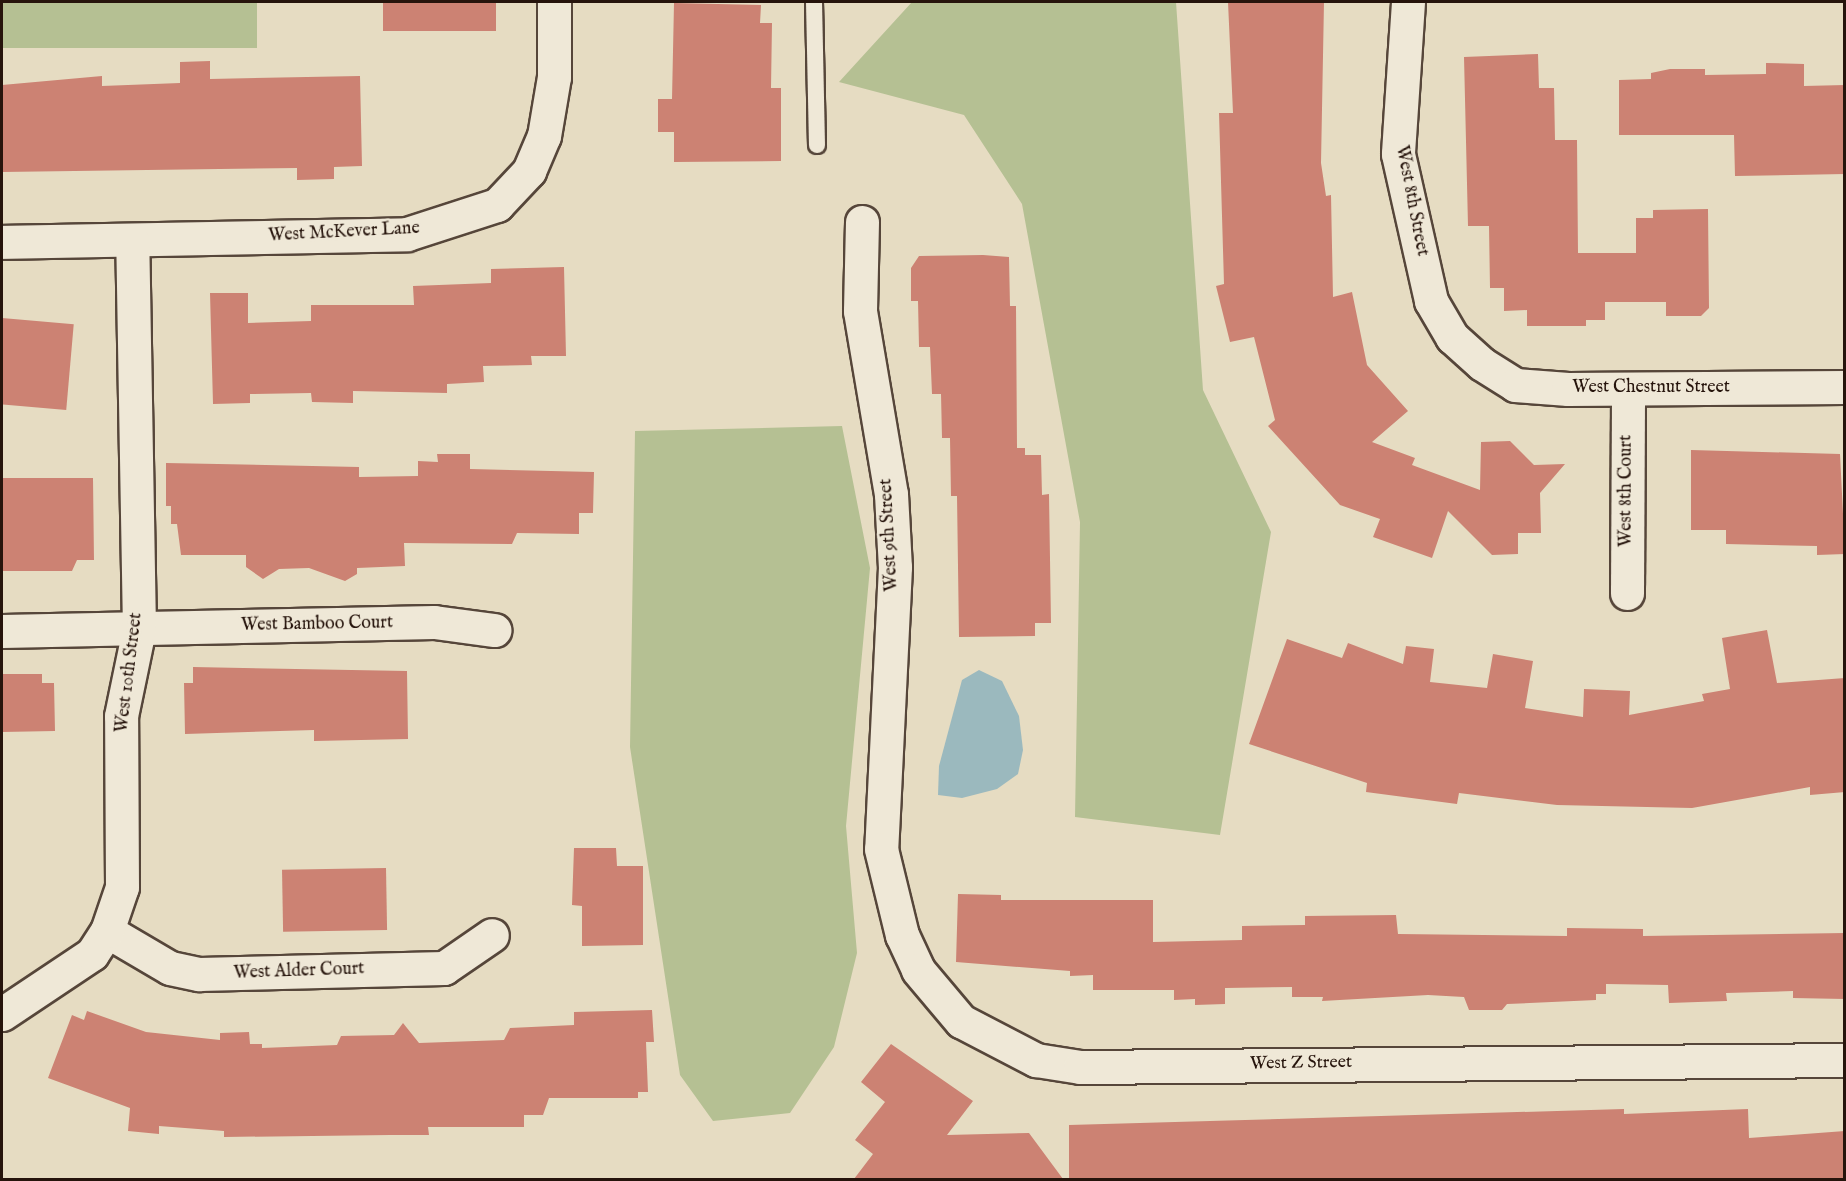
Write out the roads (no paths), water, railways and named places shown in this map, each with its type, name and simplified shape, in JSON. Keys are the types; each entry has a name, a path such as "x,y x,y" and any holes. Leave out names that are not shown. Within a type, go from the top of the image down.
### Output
{"street":[{"name":"West McKever Lane","path":"2,242 407,234 497,205 530,171 544,136 554,77 554,2"},
{"name":"West 8th Street","path":"1408,2 1398,154 1431,301 1452,337 1468,351"},
{"name":"West 9th Street","path":"862,222 860,311 891,494 895,567 881,849"},
{"name":"West 10th Street","path":"2,1014 67,975 107,931 122,887 122,716 139,629 132,240"},
{"name":"West Chestnut Street","path":"1468,351 1515,385 1628,389 1845,387"},
{"name":"West 8th Court","path":"1628,389 1628,593"},
{"name":"West Bamboo Court","path":"2,631 434,622 494,630"},
{"name":"West Z Street","path":"881,849 902,935 935,996 992,1042 1036,1060 1080,1067 1845,1060"},
{"name":"West Alder Court","path":"107,931 170,968 199,974 444,968 492,935"}],"lane":[{"path":"814,2 817,145"}],"water":[{"path":"979,670 1002,681 1019,716 1023,750 1018,774 997,789 962,798 938,795 939,766 962,680"}]}
